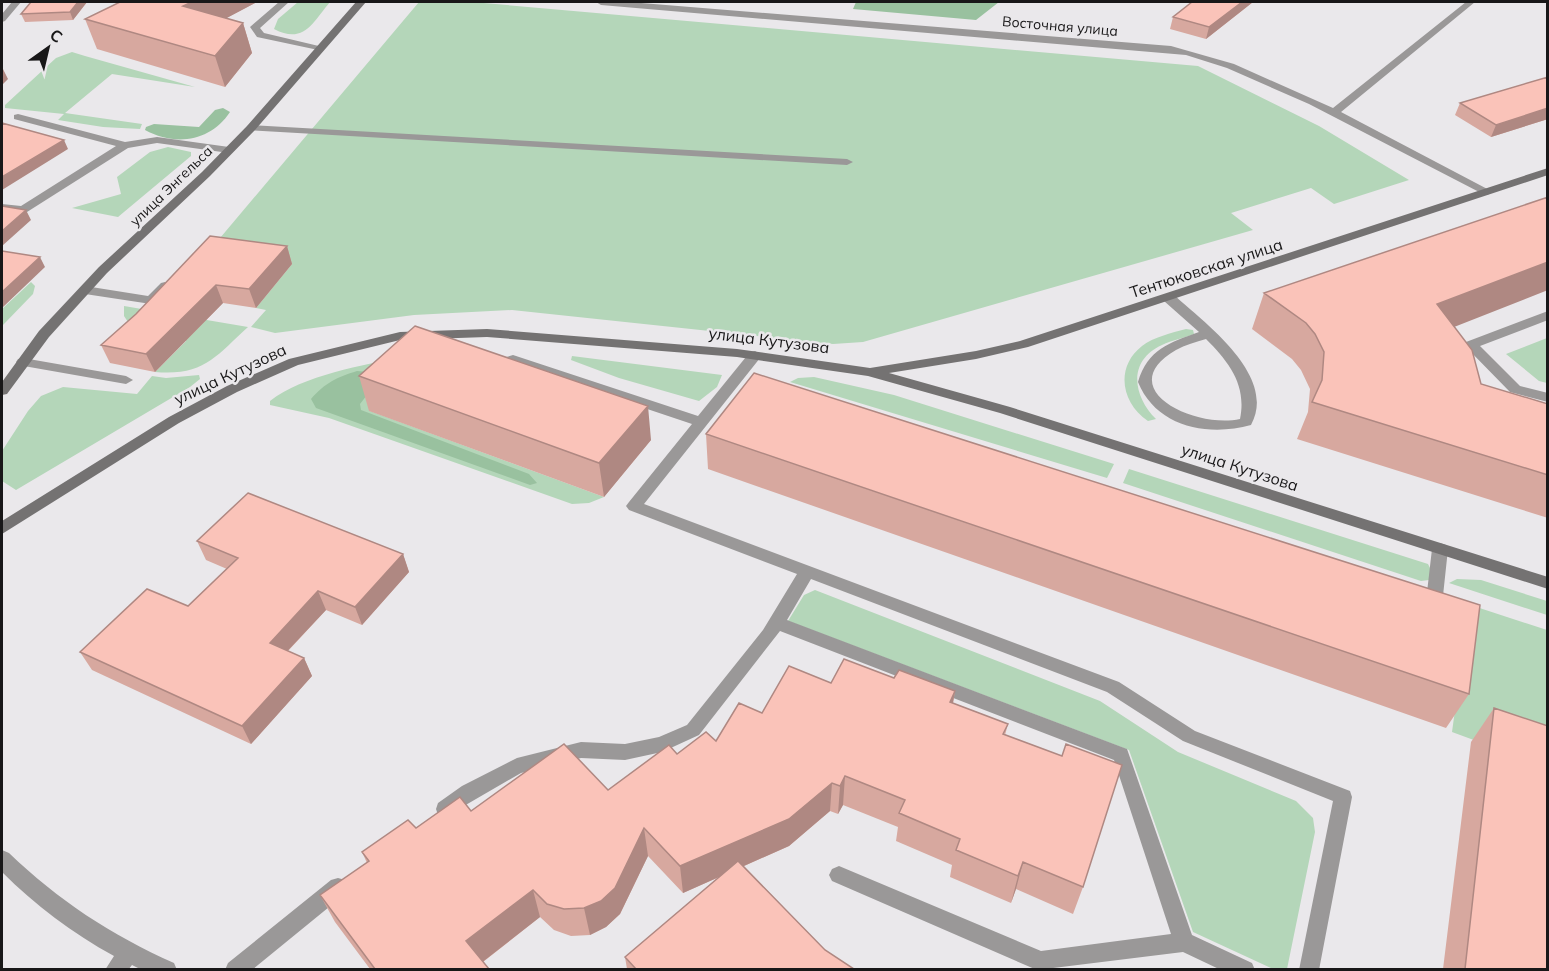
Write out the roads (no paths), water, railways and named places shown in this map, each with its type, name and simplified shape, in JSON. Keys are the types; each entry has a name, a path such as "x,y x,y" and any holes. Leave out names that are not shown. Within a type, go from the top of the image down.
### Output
{"street":[{"path":"2,19 16,2"},
{"path":"284,2 255,27 260,35 320,49"},
{"name":"улица Энгельса","path":"2,391 44,334 85,290 251,128 361,2"},
{"name":"Восточная улица","path":"601,2 1171,49 1198,54 1229,64 1334,111 1487,192"},
{"path":"1334,111 1471,2"},
{"path":"18,117 125,145 157,140 229,150"},
{"path":"251,128 848,162"},
{"path":"2,207 23,210 125,145"},
{"name":"Тентюковская улица","path":"869,372 976,355 1023,344 1169,298 1548,171"},
{"path":"85,290 152,300 171,280"},
{"path":"1169,298 1207,334 1233,359 1244,375 1251,395 1251,411 1246,422 1234,427 1209,427 1187,422 1161,409 1148,396 1145,380 1155,358 1169,348 1207,334"},
{"path":"1548,315 1471,345 1515,389 1548,398"},
{"path":"457,333 466,350"},
{"name":"улица Кутузова","path":"2,528 174,420 294,362 339,349 400,336 457,333 546,336 755,355 869,372 1005,410 1548,583"},
{"path":"755,355 740,383 701,422 634,506 1113,687 1188,736 1343,797 1309,969"},
{"path":"479,364 498,364 513,359 701,422"},
{"path":"23,362 126,380"},
{"path":"1410,605 1421,609 1434,605 1440,549"},
{"path":"430,820 469,792 517,766 581,750 625,752 662,744 693,730 776,623 807,572"},
{"path":"776,623 1121,755 1184,942"},
{"path":"2,860 45,901 111,945 167,969"},
{"path":"235,969 353,874"},
{"path":"839,875 1041,961 1184,942 1245,969"},
{"path":"114,969 128,954"}]}
